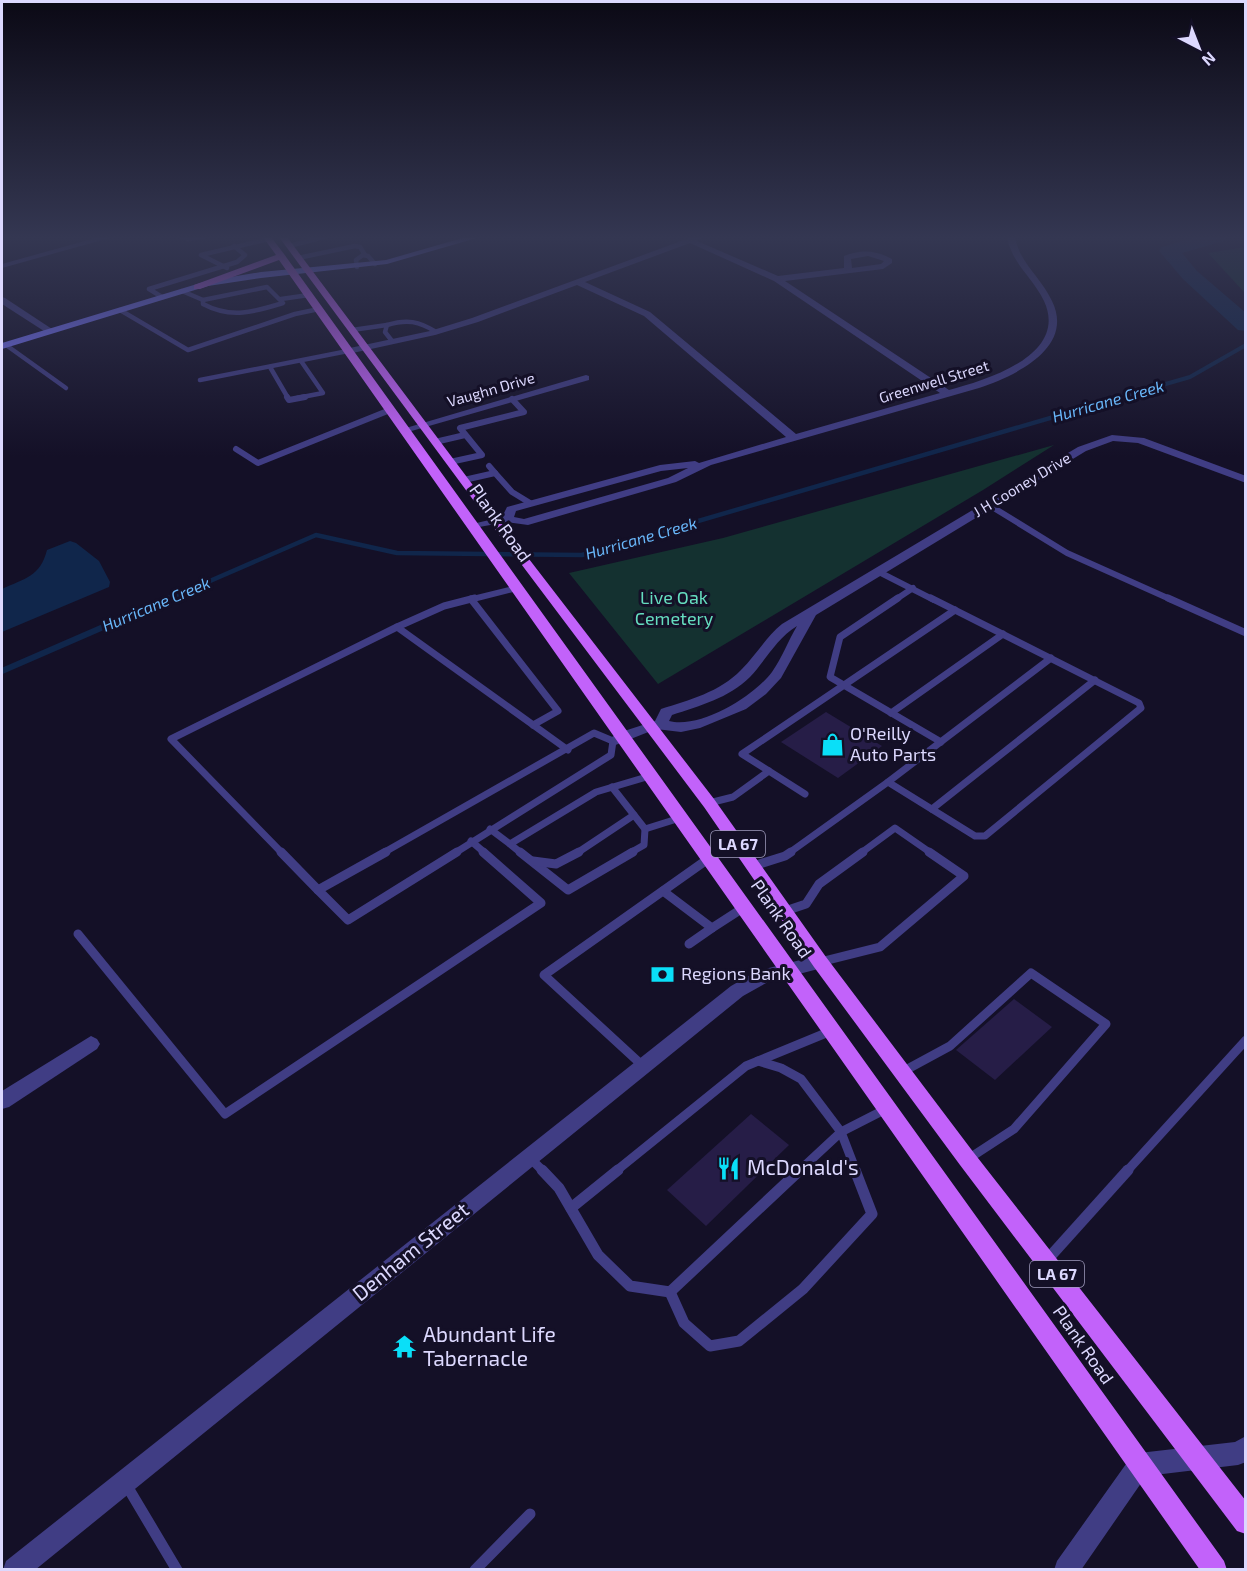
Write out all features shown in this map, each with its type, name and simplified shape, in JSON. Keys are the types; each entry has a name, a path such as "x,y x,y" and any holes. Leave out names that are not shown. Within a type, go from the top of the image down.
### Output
{"main road":[{"name":"Plank Road","path":"320,310 513,583 617,739 650,776 1215,1569"},
{"name":"Plank Road","path":"337,310 509,541 656,726 820,962 967,1159 1199,1458 1245,1522"}],"street":[{"path":"18,310 50,331"},
{"path":"4,345 119,310"},
{"path":"348,351 436,332 498,310"},
{"path":"639,310 647,314 794,438"},
{"path":"824,310 948,394"},
{"name":"Greenwell Street","path":"472,527 507,519 524,523 672,480 707,463 990,381 1015,370 1037,353 1051,333 1052,310"},
{"name":"Vaughn Drive","path":"404,430 586,378"},
{"name":"J H Cooney Drive","path":"656,726 666,712 708,698 730,686 745,674 774,636 1068,456 1112,438 1147,442 1245,480"},
{"name":"Greenwell Street","path":"507,519 511,509 530,503 660,468 707,463"},
{"name":"J H Cooney Drive","path":"617,739 656,726 681,728 723,714 755,696 777,674 801,629 815,611"},
{"name":"Denham Street","path":"15,1569 737,991 763,976 820,962"},
{"path":"2,1101 91,1044"},
{"path":"1074,1566 1139,1465 1238,1453 1245,1448"}],"lane":[{"path":"121,310 188,350 295,314 313,310"},
{"path":"215,310 226,316 257,310"},
{"path":"352,330 414,320 436,332"},
{"path":"387,325 385,332 392,341"},
{"path":"4,345 66,388"},
{"path":"200,380 348,351"},
{"path":"270,367 290,400 322,393 301,361"},
{"path":"450,462 482,455 460,428 524,412 512,399"},
{"path":"237,449 258,463 390,410"},
{"path":"435,442 465,435"},
{"path":"489,466 512,492 530,503"},
{"path":"464,480 495,473"},
{"path":"989,505 1067,553 1245,633"},
{"path":"879,572 1095,680 1139,703 1141,708 985,836 975,836 888,782"},
{"path":"318,890 568,750 594,733 617,739 610,755 348,920 318,890 171,740 397,627 444,606 471,599 513,583"},
{"path":"913,588 840,637 830,677 941,742"},
{"path":"471,599 558,711 533,725"},
{"path":"805,794 742,753 955,610"},
{"path":"397,627 568,750"},
{"path":"891,713 1003,634"},
{"path":"753,866 784,856 888,782 1051,658"},
{"path":"932,809 1095,680"},
{"path":"709,803 733,797 769,771"},
{"path":"510,844 596,792 650,776"},
{"path":"490,829 568,890 644,845 645,829 612,787"},
{"path":"531,861 556,864 574,855 634,815"},
{"path":"645,829 680,818"},
{"path":"785,911 806,904 819,884 895,828 964,876 880,947 820,962"},
{"path":"78,934 225,1114 541,903 471,841"},
{"path":"643,1066 544,975 708,859"},
{"path":"663,891 712,928"},
{"path":"689,944 743,908"},
{"path":"902,1072 950,1046 1031,973 1106,1024 1014,1129 967,1159"},
{"path":"571,1208 746,1066 831,1031"},
{"path":"1047,1260 1245,1040"},
{"path":"1236,1050 1245,1056"},
{"path":"670,1292 684,1323 710,1346 739,1341 802,1289 872,1214 841,1132 801,1079 782,1068 758,1061"},
{"path":"670,1292 841,1132 886,1109"},
{"path":"529,1157 559,1188 598,1255 630,1286 670,1292"},
{"path":"124,1482 177,1569"},
{"path":"474,1569 530,1514"}],"green space":[{"name":"Live Oak Cemetery","path":"1054,445 983,490 658,684 569,573 723,538"}],"water":[{"path":"70,541 99,561 110,582 109,587 2,632 2,589 31,576 40,566 47,550"}],"building":[{"name":"O'Reilly Auto Parts","path":"826,712 882,746 838,778 781,742"},
{"path":"1014,999 1052,1027 995,1080 956,1050"},
{"name":"McDonald's","path":"751,1114 789,1145 706,1226 667,1190"}],"waterway":[{"path":"1230,310 1246,325"},
{"name":"Hurricane Creek","path":"1117,398 1190,377 1246,345"},
{"name":"Hurricane Creek","path":"166,600 316,535 397,553 582,555 1122,397"},
{"name":"Hurricane Creek","path":"2,671 170,598"}],"place":[{"name":"O'Reilly Auto Parts","path":"832,744"},
{"name":"Regions Bank","path":"663,974"},
{"name":"McDonald's","path":"729,1168"},
{"name":"Abundant Life Tabernacle","path":"405,1347"}]}
